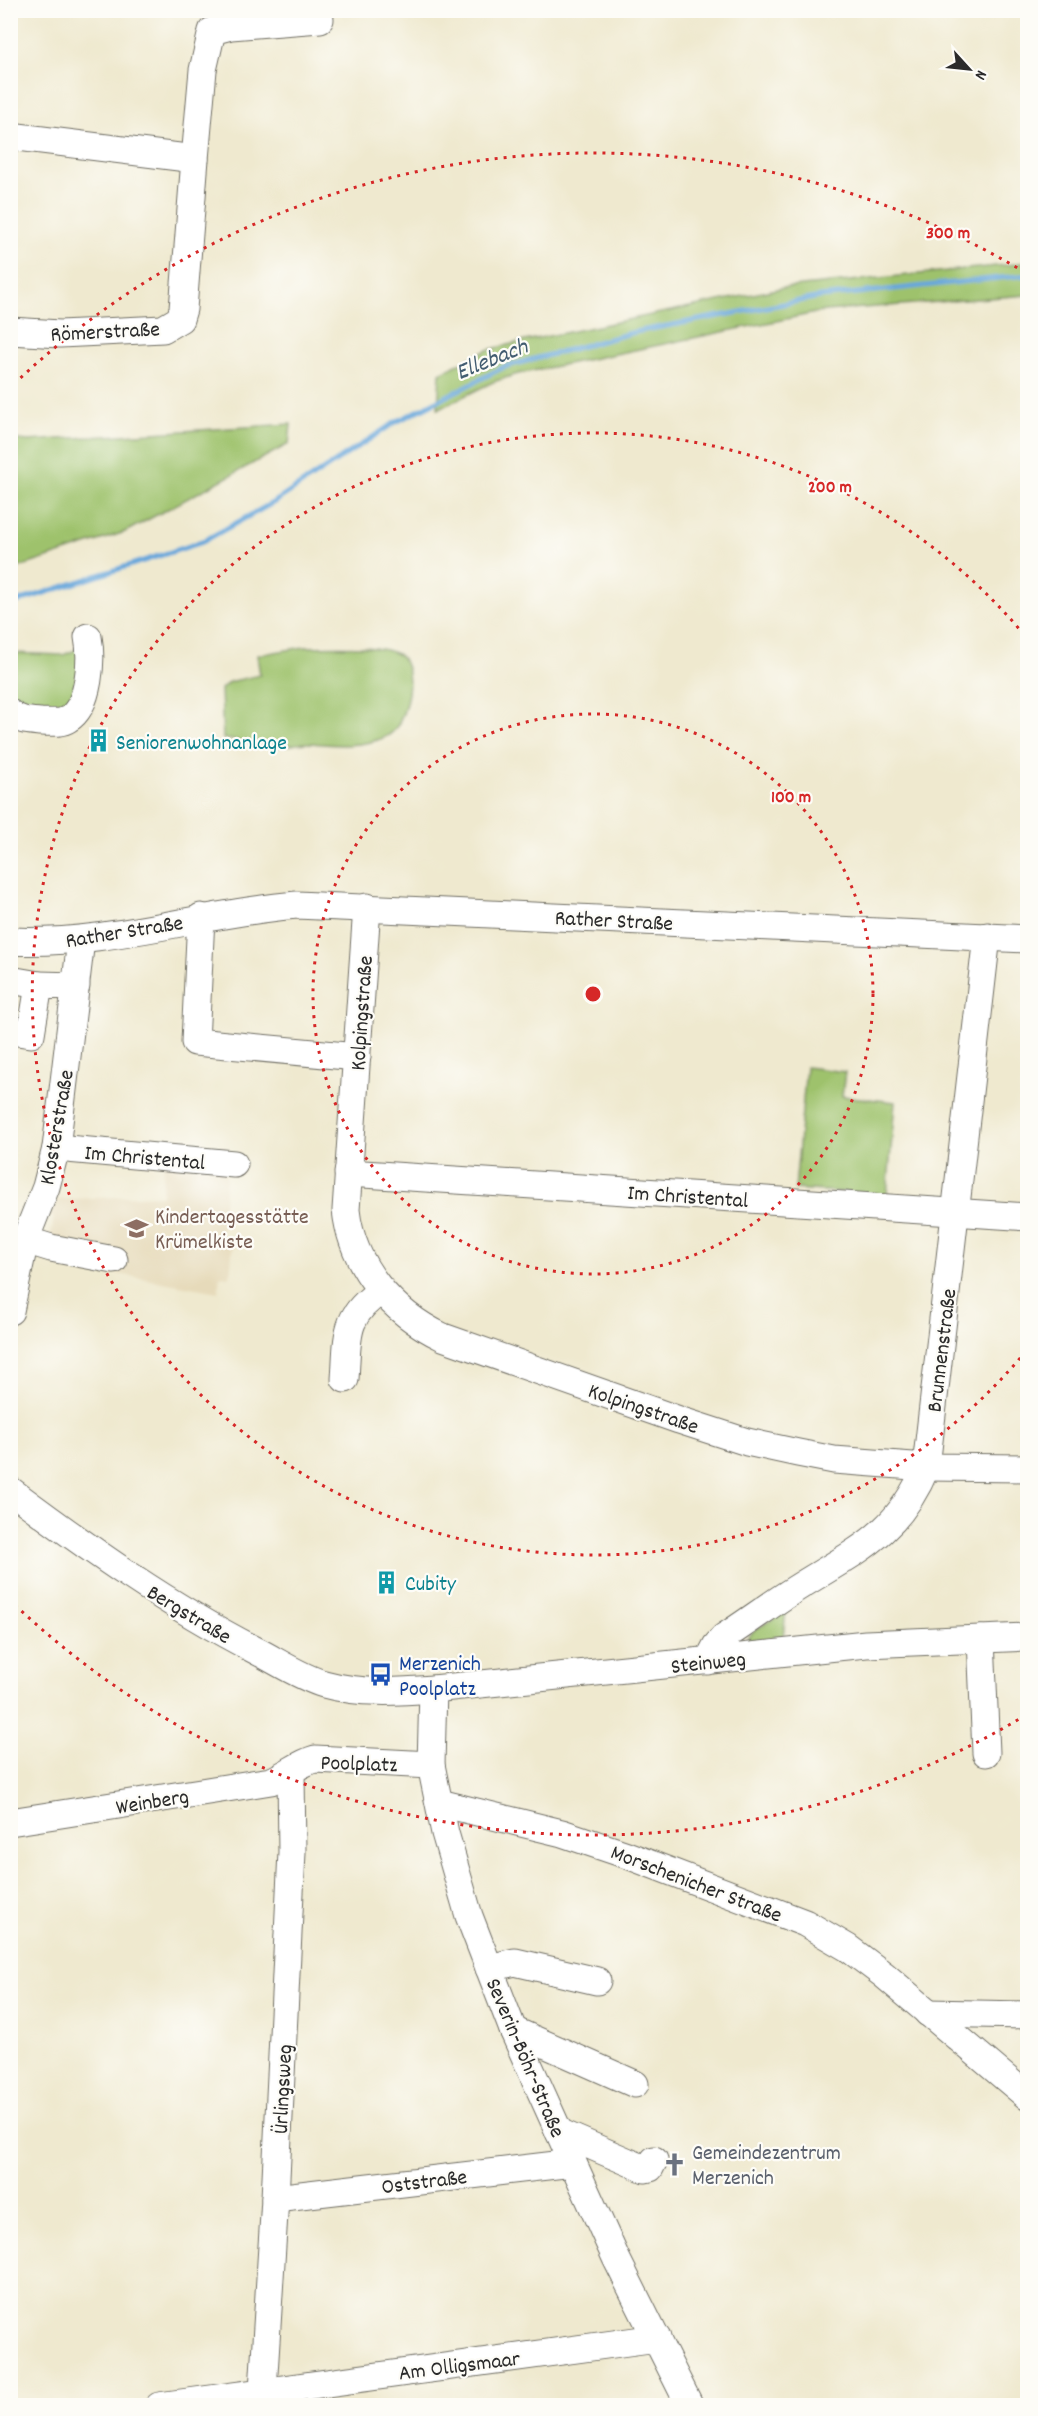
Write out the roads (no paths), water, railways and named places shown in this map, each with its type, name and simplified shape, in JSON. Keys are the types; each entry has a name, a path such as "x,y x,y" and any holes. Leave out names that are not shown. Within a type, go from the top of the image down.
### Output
{"street":[{"name":"Römerstraße","path":"10,331 60,334 163,329 180,319 183,309 203,70 212,31 231,26 320,19"},
{"path":"10,136 195,159"},
{"path":"10,714 24,720 52,722 62,722 75,714 87,684 91,651 88,637"},
{"name":"Rather Straße","path":"10,941 81,939 201,917 297,905 1028,939"},
{"name":"Kolpingstraße","path":"367,907 348,1173 346,1209 348,1229 364,1266 381,1291 422,1327 443,1337 747,1442 816,1457 926,1467 1028,1468"},
{"name":"Rather Straße","path":"201,917 195,1042 357,1057"},
{"name":"Brunnenstraße","path":"708,1661 716,1646 724,1638 790,1592 870,1544 891,1524 909,1501 926,1467 987,936"},
{"name":"Klosterstraße","path":"10,1311 25,1240 46,1187 56,1148 81,939"},
{"path":"10,980 39,985 76,986"},
{"path":"10,1031 31,1034 39,985"},
{"name":"Im Christental","path":"56,1148 234,1164"},
{"name":"Im Christental","path":"348,1173 1028,1217"},
{"path":"25,1240 51,1248 114,1260"},
{"path":"345,1379 349,1326 364,1302 381,1291"},
{"name":"Bergstraße","path":"10,1490 133,1578 208,1625 322,1683 389,1692"},
{"name":"Steinweg","path":"389,1692 867,1644 1028,1637"},
{"path":"981,1639 986,1753"},
{"name":"Severin-Böhr-Straße","path":"433,1689 431,1765 445,1833 489,1968 513,2030 573,2163 690,2406"},
{"name":"Poolplatz","path":"291,1772 306,1761 315,1759 431,1765"},
{"name":"Weinberg","path":"10,1822 271,1782 291,1772"},
{"name":"Ürlingsweg","path":"262,2398 275,2198 292,1852 291,1772"},
{"name":"Morschenicher Straße","path":"440,1803 562,1833 627,1855 805,1923 848,1948 1028,2097"},
{"path":"489,1968 515,1962 597,1981"},
{"path":"928,2013 1028,2016"},
{"path":"513,2030 635,2084"},
{"path":"559,2132 645,2169 650,2168 654,2160"},
{"name":"Oststraße","path":"275,2198 573,2163"},
{"name":"Am Olligsmaar","path":"159,2406 262,2398 657,2338"}],"waterway":[{"name":"Ellebach","path":"10,604 202,542 276,501 394,423 504,367 635,332 820,297 1028,275"}],"place":[{"name":"Seniorenwohnanlage","path":"98,741"},
{"name":"Kindertagesstätte Krümelkiste","path":"137,1228"},
{"name":"Cubity","path":"387,1582"},
{"name":"Merzenich Poolplatz","path":"381,1675"},
{"name":"Gemeindezentrum Merzenich","path":"674,2164"}]}
